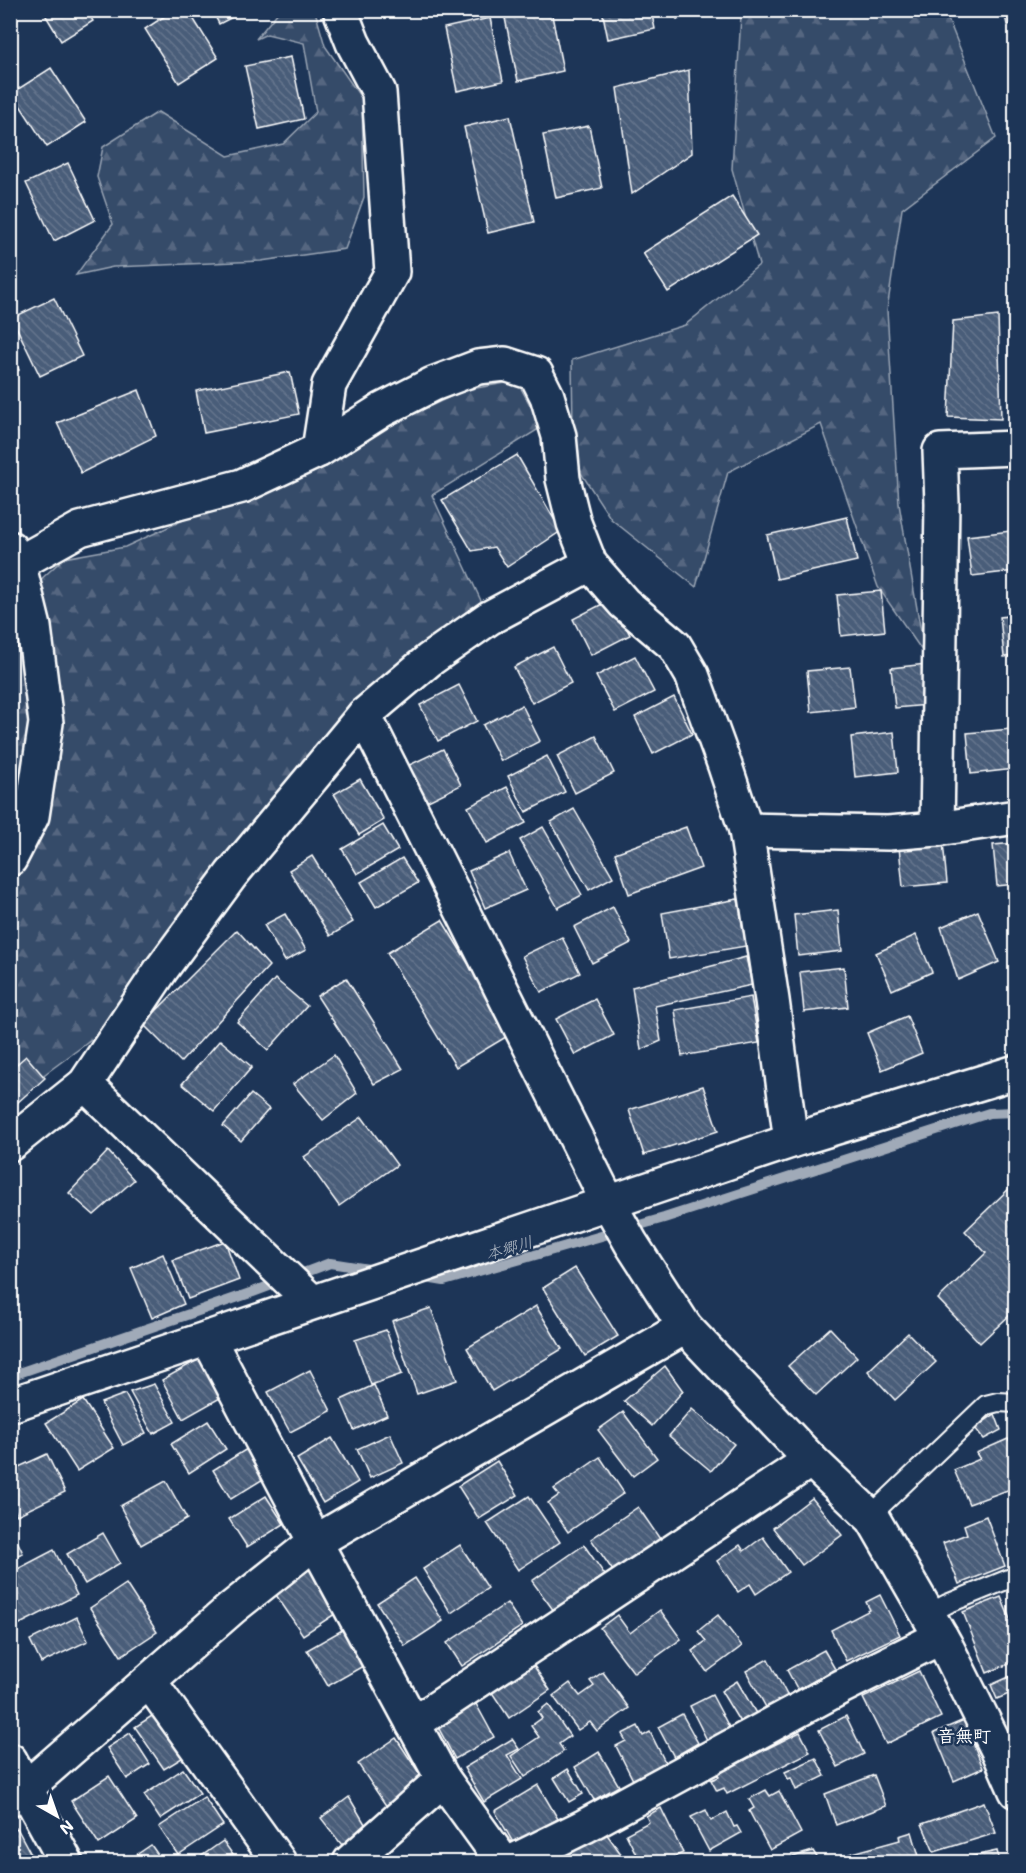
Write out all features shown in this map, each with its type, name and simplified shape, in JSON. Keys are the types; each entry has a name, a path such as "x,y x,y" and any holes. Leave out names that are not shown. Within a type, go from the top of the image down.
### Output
{"street":[{"path":"319,450 329,386 392,272 379,92 353,43 340,10"},
{"path":"10,859 32,816 46,723 34,627 13,559 80,529 242,486 319,450 382,410 432,384 478,367 505,364 536,374 547,396 559,436 563,479 574,522 590,564 624,603 675,645 692,675 703,703 746,830 791,1141"},
{"path":"937,829 942,503 940,451 1016,448"},
{"path":"10,1144 85,1084 161,970 231,874 364,715 429,660 489,618 590,564"},
{"path":"364,715 610,1206 631,1243 685,1327 811,1460 870,1516 934,1625 999,1752 1016,1791"},
{"path":"746,830 888,832 937,829 1016,817"},
{"path":"10,1405 208,1338 309,1299 360,1286 432,1261 610,1206 791,1141 1016,1072"},
{"path":"85,1084 309,1299"},
{"path":"18,1794 232,1608 315,1542 685,1327"},
{"path":"208,1338 443,1779 503,1863"},
{"path":"413,1724 811,1460"},
{"path":"512,1863 585,1826 840,1687 934,1625"},
{"path":"149,1681 279,1863"},
{"path":"10,1760 18,1794 66,1863"},
{"path":"350,1863 443,1779"}],"lane":[{"path":"870,1516 986,1405 1016,1402"},
{"path":"934,1625 947,1604 1016,1576"}],"green space":[{"path":"279,11 315,11 325,46 362,99 364,197 345,249 261,261 113,267 76,275 113,224 97,177 103,147 158,112 228,156 283,144 316,112 304,43 267,34 256,39"},
{"path":"739,11 945,11 996,138 902,209 887,310 899,504 925,655 878,587 821,424 728,472 696,587 611,519 581,473 573,433 572,360 685,325 759,265 732,169 741,15"},
{"path":"517,381 542,427 432,495 489,618 438,655 102,1032 11,1099 11,607 64,558 125,547 465,390"}],"building":[{"path":"87,10 93,21 61,41 43,11"},
{"path":"174,10 188,10 218,58 179,83 145,29"},
{"path":"212,10 246,10 219,24"},
{"path":"540,10 551,10 563,71 518,81 505,18"},
{"path":"602,10 651,10 655,29 608,39"},
{"path":"676,10 721,10 677,19"},
{"path":"1004,10 1016,10 1016,23 1007,25"},
{"path":"490,18 503,81 457,91 444,28"},
{"path":"1010,55 1016,55 1016,113 1013,113"},
{"path":"291,57 304,119 259,129 245,66"},
{"path":"51,68 86,122 47,147 12,93"},
{"path":"689,70 692,153 632,194 617,88"},
{"path":"510,116 534,222 488,233 464,127"},
{"path":"589,126 602,188 556,198 543,135"},
{"path":"68,163 95,220 54,241 26,183"},
{"path":"732,196 757,235 668,292 643,253"},
{"path":"54,298 82,356 40,376 12,318"},
{"path":"998,316 1001,419 948,417 953,321"},
{"path":"10,350 19,370 10,374"},
{"path":"290,372 299,414 204,433 196,391"},
{"path":"139,390 156,436 81,473 57,423"},
{"path":"517,455 561,531 507,567 494,547 472,551 442,500"},
{"path":"847,517 857,561 777,579 767,535"},
{"path":"1011,531 1015,571 972,576 967,536"},
{"path":"881,591 885,631 841,636 837,595"},
{"path":"612,599 630,635 591,655 573,619"},
{"path":"1016,615 1016,656 1004,657 1000,617"},
{"path":"10,623 21,627 10,652"},
{"path":"553,647 571,683 532,703 514,667"},
{"path":"635,656 654,692 615,712 596,676"},
{"path":"935,663 939,704 895,708 891,668"},
{"path":"850,667 855,707 811,712 807,671"},
{"path":"459,685 477,721 438,741 420,705"},
{"path":"674,697 692,734 653,754 635,717"},
{"path":"522,705 540,741 501,761 483,725"},
{"path":"1011,729 1014,769 971,774 967,733"},
{"path":"894,732 898,772 855,777 851,737"},
{"path":"596,736 614,773 575,793 557,756"},
{"path":"443,749 461,785 422,804 403,768"},
{"path":"547,756 565,792 526,812 508,776"},
{"path":"360,779 384,820 359,835 334,794"},
{"path":"507,787 526,823 487,843 468,807"},
{"path":"574,809 613,877 589,890 551,822"},
{"path":"383,825 398,850 357,874 342,849"},
{"path":"543,827 582,895 558,908 520,840"},
{"path":"686,827 701,868 629,894 615,853"},
{"path":"943,842 947,883 903,887 899,847"},
{"path":"1016,843 1016,884 997,886 993,845"},
{"path":"509,853 526,890 485,908 469,871"},
{"path":"312,856 353,922 330,936 289,870"},
{"path":"402,858 418,883 376,907 361,882"},
{"path":"738,899 746,946 669,959 662,913"},
{"path":"613,907 631,943 592,963 574,927"},
{"path":"838,910 842,951 798,956 794,915"},
{"path":"978,911 999,962 958,980 941,927"},
{"path":"285,914 306,950 285,961 264,925"},
{"path":"442,920 511,1034 456,1067 387,953"},
{"path":"237,930 269,966 181,1062 143,1024"},
{"path":"916,935 932,972 892,990 876,953"},
{"path":"562,937 580,973 541,992 522,956"},
{"path":"746,957 752,985 655,1006 661,1041 641,1050 632,987"},
{"path":"844,967 848,1007 804,1012 800,972"},
{"path":"346,978 403,1069 374,1084 317,996"},
{"path":"275,979 307,1006 268,1050 237,1022"},
{"path":"751,997 759,1043 682,1056 675,1010"},
{"path":"595,999 614,1035 575,1055 556,1019"},
{"path":"907,1016 922,1053 882,1070 867,1033"},
{"path":"220,1040 252,1067 214,1111 182,1084"},
{"path":"334,1055 357,1093 323,1120 293,1084"},
{"path":"26,1056 45,1078 17,1103 10,1095 10,1070"},
{"path":"703,1086 718,1131 644,1155 629,1110"},
{"path":"251,1094 269,1109 241,1141 223,1126"},
{"path":"362,1117 397,1165 339,1206 304,1157"},
{"path":"108,1151 134,1180 94,1215 69,1193"},
{"path":"1016,1182 1016,1316 1012,1313 980,1343 938,1299 986,1253 965,1231"},
{"path":"225,1241 239,1280 188,1299 173,1260"},
{"path":"163,1254 184,1304 152,1318 131,1268"},
{"path":"575,1268 618,1336 585,1356 543,1288"},
{"path":"536,1306 562,1349 492,1391 467,1348"},
{"path":"431,1308 457,1380 417,1394 392,1321"},
{"path":"830,1328 857,1357 816,1395 788,1366"},
{"path":"386,1330 402,1374 371,1385 355,1340"},
{"path":"908,1333 936,1362 895,1400 868,1371"},
{"path":"208,1354 229,1393 183,1419 162,1380"},
{"path":"665,1366 683,1391 652,1426 624,1401"},
{"path":"310,1370 331,1411 290,1432 268,1392"},
{"path":"154,1384 175,1422 153,1434 130,1392"},
{"path":"374,1385 387,1415 354,1430 341,1400"},
{"path":"125,1394 146,1433 123,1445 101,1403"},
{"path":"83,1400 114,1448 77,1471 46,1423"},
{"path":"692,1409 734,1444 711,1471 669,1436"},
{"path":"623,1412 657,1458 633,1476 598,1430"},
{"path":"995,1414 1001,1430 984,1439 975,1428"},
{"path":"208,1421 226,1449 189,1473 171,1444"},
{"path":"390,1434 403,1463 370,1478 357,1449"},
{"path":"332,1438 358,1482 323,1503 297,1459"},
{"path":"1008,1439 1016,1447 1016,1487 969,1504 954,1470 980,1459 976,1453"},
{"path":"250,1447 268,1476 231,1499 213,1470"},
{"path":"47,1454 65,1492 17,1515 10,1501 10,1471"},
{"path":"600,1457 624,1493 568,1532 548,1503 559,1495 554,1489"},
{"path":"497,1461 518,1495 479,1519 458,1486"},
{"path":"166,1481 187,1519 141,1545 120,1506"},
{"path":"266,1496 284,1524 247,1547 229,1519"},
{"path":"529,1496 560,1542 518,1570 487,1523"},
{"path":"812,1498 842,1535 802,1565 773,1528"},
{"path":"638,1507 660,1539 613,1571 591,1539"},
{"path":"986,1516 1005,1566 959,1584 943,1543 967,1534 964,1525"},
{"path":"10,1526 23,1553 10,1558"},
{"path":"103,1533 120,1563 85,1584 67,1554"},
{"path":"763,1537 788,1572 756,1594 750,1584 738,1592 717,1561 740,1545 744,1551"},
{"path":"460,1545 488,1588 451,1613 423,1569"},
{"path":"584,1545 605,1575 554,1611 532,1581"},
{"path":"54,1550 77,1595 10,1629 10,1573"},
{"path":"312,1567 341,1610 303,1635 274,1592"},
{"path":"415,1578 443,1621 405,1646 377,1603"},
{"path":"126,1584 157,1632 121,1656 90,1608"},
{"path":"880,1595 900,1635 846,1661 831,1630 870,1610 866,1602"},
{"path":"1001,1597 1016,1634 1016,1661 987,1673 963,1612"},
{"path":"507,1603 522,1626 462,1666 447,1643"},
{"path":"660,1610 681,1639 634,1673 600,1628 617,1615 630,1633"},
{"path":"718,1615 742,1646 707,1672 692,1651 706,1641 698,1631"},
{"path":"77,1617 88,1641 41,1663 30,1640"},
{"path":"351,1625 372,1661 328,1686 307,1650"},
{"path":"824,1650 835,1669 798,1690 787,1670"},
{"path":"768,1659 788,1697 767,1709 746,1671"},
{"path":"532,1663 550,1690 509,1718 491,1691"},
{"path":"919,1671 941,1717 886,1744 863,1698"},
{"path":"603,1672 629,1708 597,1731 590,1722 578,1730 553,1696 570,1683 580,1696 594,1686 590,1681"},
{"path":"1016,1674 1016,1691 997,1699 991,1685"},
{"path":"737,1681 757,1715 741,1724 721,1691"},
{"path":"712,1695 730,1729 707,1740 690,1706"},
{"path":"475,1702 494,1737 455,1759 437,1725"},
{"path":"548,1704 570,1736 559,1744 564,1751 525,1777 511,1756 539,1737 531,1726 542,1718 538,1712"},
{"path":"158,1712 187,1755 164,1769 135,1727"},
{"path":"682,1714 698,1743 674,1757 658,1727"},
{"path":"846,1716 864,1754 838,1767 819,1730"},
{"path":"964,1720 983,1768 954,1781 934,1733"},
{"path":"638,1726 643,1736 650,1732 666,1764 633,1780 616,1746 626,1741 622,1734"},
{"path":"800,1732 810,1752 727,1794 724,1788 717,1791 711,1780 719,1777 717,1774"},
{"path":"130,1733 150,1764 127,1779 107,1748"},
{"path":"396,1738 425,1782 387,1807 358,1764"},
{"path":"512,1739 519,1749 507,1755 522,1779 484,1802 464,1768"},
{"path":"599,1752 619,1786 594,1800 575,1767"},
{"path":"816,1758 825,1776 796,1790 791,1778 788,1779 785,1772"},
{"path":"183,1769 200,1793 160,1819 144,1795"},
{"path":"568,1769 583,1794 569,1802 554,1778"},
{"path":"874,1775 886,1806 836,1825 825,1794"},
{"path":"109,1776 137,1819 99,1844 71,1801"},
{"path":"538,1785 558,1819 514,1844 495,1811"},
{"path":"766,1790 770,1796 779,1791 801,1833 770,1850 749,1811 754,1808 749,1799"},
{"path":"204,1797 223,1825 178,1855 159,1827"},
{"path":"349,1797 368,1829 345,1849 321,1818"},
{"path":"984,1802 996,1833 934,1852 922,1824"},
{"path":"661,1808 683,1853 663,1862 640,1862 626,1834 649,1822 646,1816"},
{"path":"706,1810 711,1821 727,1812 734,1827 737,1826 741,1833 709,1851 691,1817"},
{"path":"17,1828 35,1862 10,1862 10,1832"},
{"path":"912,1832 919,1856 896,1862 851,1862 849,1854 900,1840 899,1836"},
{"path":"606,1833 624,1858 615,1862 549,1862"},
{"path":"223,1841 238,1862 193,1862"},
{"path":"151,1845 163,1862 126,1862"},
{"path":"813,1851 820,1862 782,1862 789,1858"},
{"path":"997,1851 1000,1862 946,1862"}],"waterway":[{"name":"本郷川","path":"420,1277 444,1281 664,1218 989,1113 1016,1112"},
{"name":"本郷川","path":"10,1376 330,1263 375,1270"}],"district":[{"name":"音無町","path":"964,1735"}]}
